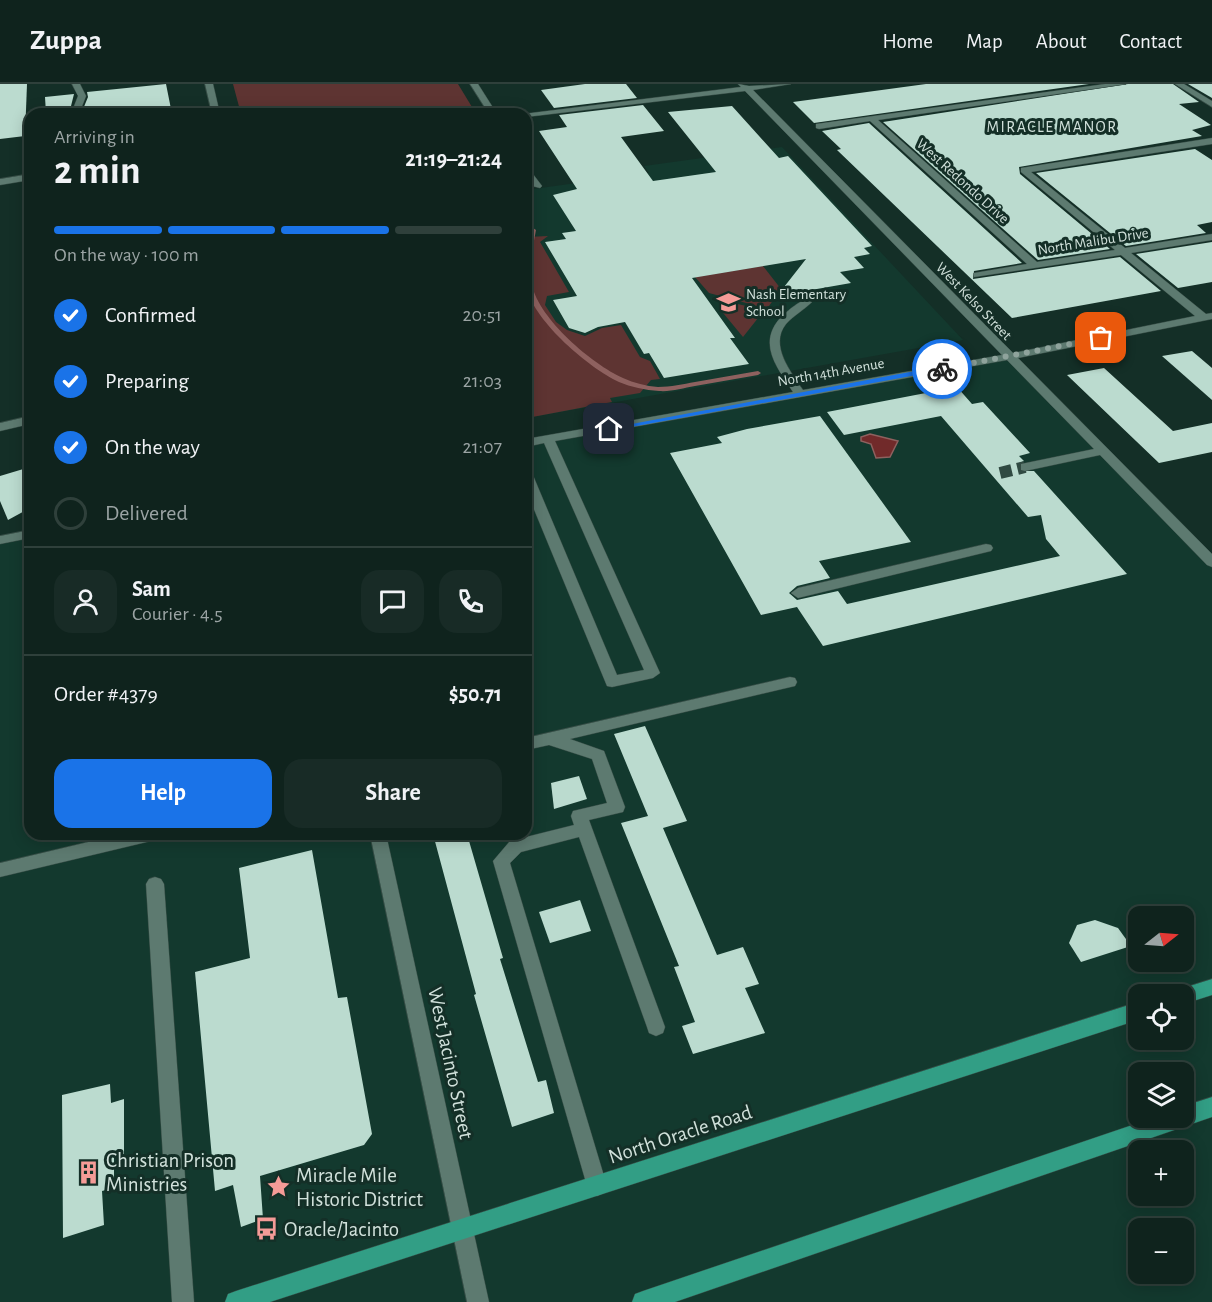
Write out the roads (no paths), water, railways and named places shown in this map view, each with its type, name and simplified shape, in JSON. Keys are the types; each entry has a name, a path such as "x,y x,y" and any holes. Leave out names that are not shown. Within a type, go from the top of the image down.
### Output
{"main road":[{"path":"1194,993 1212,987"},
{"name":"North Oracle Road","path":"236,1302 1128,1014"},
{"path":"1194,1113 1212,1107"},
{"path":"644,1302 1150,1128"}],"street":[{"path":"76,84 82,96 77,108"},
{"path":"209,84 215,108"},
{"path":"474,84 489,108"},
{"path":"532,114 744,87 787,84"},
{"path":"819,126 1122,84"},
{"path":"1179,84 1212,105"},
{"name":"West Kelso Street","path":"744,87 1212,562"},
{"name":"West Redondo Drive","path":"871,118 1035,266"},
{"path":"1208,317 1122,251 1024,170 1212,141"},
{"path":"0,182 24,178"},
{"path":"532,178 537,186"},
{"name":"North Malibu Drive","path":"978,275 1212,237"},
{"path":"800,394 779,363 773,345 778,325 786,315 807,302"},
{"name":"North 14th Avenue","path":"532,442 1008,357 1208,317"},
{"path":"0,427 24,421"},
{"path":"532,488 612,682 653,673 548,439"},
{"path":"1025,467 1102,451"},
{"path":"0,540 24,535"},
{"path":"798,592 986,548"},
{"path":"532,743 790,682"},
{"path":"551,739 598,755 616,807 579,816 656,1027"},
{"path":"584,829 516,846 501,861 597,1186"},
{"path":"0,870 126,840"},
{"name":"West Jacinto Street","path":"379,840 478,1302"},
{"path":"156,884 183,1302"}],"waterway":[{"path":"532,237 533,230"},
{"path":"532,294 541,311 566,340 596,365 621,380 649,388 667,389 758,373"}],"tunnel":[{"path":"1000,473 1025,467"}],"place":[{"name":"Nash Elementary School","path":"728,303"},
{"name":"Christian Prison Ministries","path":"88,1172"},
{"name":"Miracle Mile Historic District","path":"278,1187"},
{"name":"Oracle/Jacinto","path":"266,1229"}],"district":[{"name":"MIRACLE MANOR","path":"1052,126"}]}
